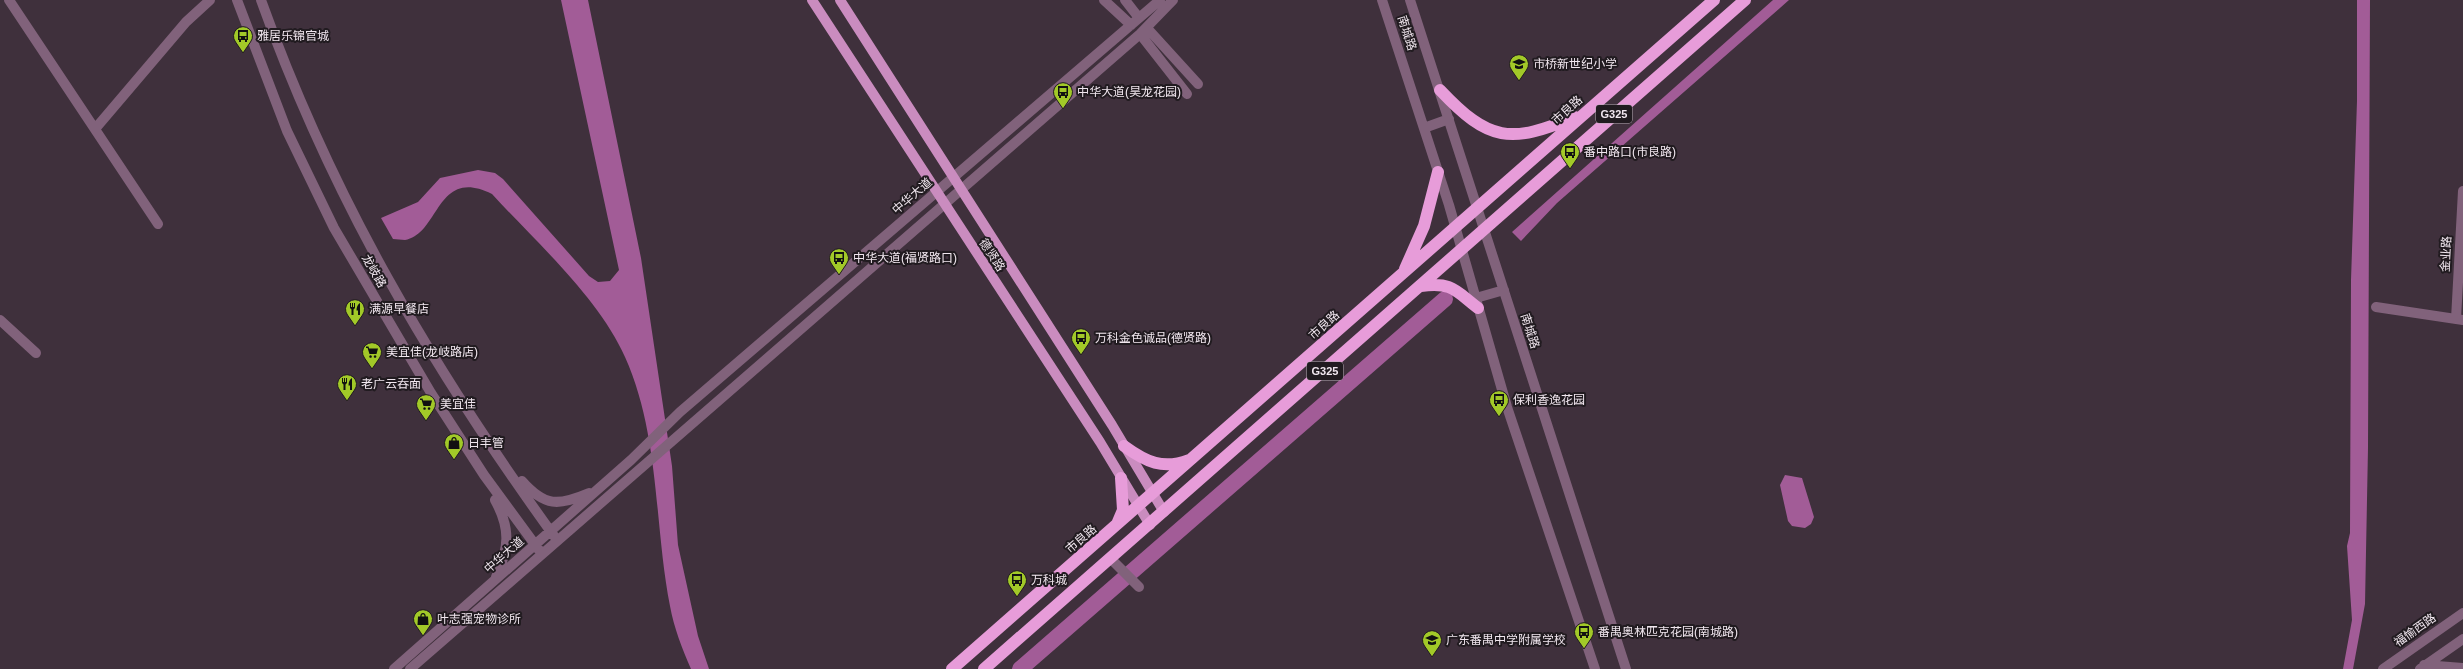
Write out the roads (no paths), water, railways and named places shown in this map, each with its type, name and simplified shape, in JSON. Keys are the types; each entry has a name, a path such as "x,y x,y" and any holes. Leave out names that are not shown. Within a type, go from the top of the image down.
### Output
{"highway":[{"name":"市良路","path":"952,669 1138,508 1714,0"},
{"name":"G325","path":"984,669 1114,562 1164,512 1745,0"},
{"path":"1440,90 1471,120 1511,135 1541,131 1583,114"},
{"path":"1404,273 1424,226 1438,172"},
{"path":"1421,286 1440,283 1454,289 1477,303"},
{"path":"1124,446 1153,464 1176,465 1194,458"},
{"path":"1116,527 1122,510 1121,478"}],"main road":[{"name":"德贤路","path":"812,0 944,205 1100,442 1138,508 1150,525"},
{"name":"德贤路","path":"840,0 954,177 1164,512"}],"street":[{"path":"8,0 158,224"},
{"path":"95,129 186,22 210,0"},
{"name":"龙岐路","path":"237,0 273,98 318,196 383,313 468,450 538,549"},
{"name":"龙岐路","path":"261,0 308,122 354,217 397,299 463,405 554,535"},
{"path":"1104,0 1131,25"},
{"path":"1125,0 1139,18"},
{"name":"中华大道","path":"554,535 596,490 631,460 680,412 1160,0"},
{"path":"944,205 1143,31 1173,0"},
{"name":"南城路","path":"1382,0 1462,249 1507,407 1594,669"},
{"name":"南城路","path":"1410,0 1626,669"},
{"path":"1143,31 1198,84"},
{"path":"1143,31 1187,94"},
{"path":"1424,128 1449,119"},
{"path":"984,151 992,163"},
{"name":"金业路","path":"2459,319 2463,191"},
{"name":"中华大道","path":"410,669 554,535 631,477 944,205"},
{"path":"1477,303 1504,290"},
{"path":"2376,307 2459,319"},
{"path":"0,320 36,353"},
{"path":"489,442 535,495 544,500 564,502 596,490"},
{"path":"468,450 505,519 506,551 495,580"},
{"name":"中华大道","path":"394,669 495,580 538,549"},
{"path":"1114,562 1138,587"},
{"name":"福愉西路","path":"2383,669 2463,613"},
{"path":"2422,667 2463,639"},
{"path":"2422,667 2463,668"}],"waterway":[{"path":"1020,669 1445,299"}],"place":[{"name":"雅居乐锦官城","path":"243,53"},
{"name":"市桥新世纪小学","path":"1519,81"},
{"name":"中华大道(昊龙花园)","path":"1063,109"},
{"name":"番中路口(市良路)","path":"1570,169"},
{"name":"中华大道(福贤路口)","path":"839,275"},
{"name":"满源早餐店","path":"355,326"},
{"name":"万科金色诚品(德贤路)","path":"1081,355"},
{"name":"美宜佳(龙岐路店)","path":"372,369"},
{"name":"老广云吞面","path":"347,401"},
{"name":"保利香逸花园","path":"1499,417"},
{"name":"美宜佳","path":"426,421"},
{"name":"日丰管","path":"454,460"},
{"name":"万科城","path":"1017,597"},
{"name":"叶志强宠物诊所","path":"423,636"},
{"name":"番禺奥林匹克花园(南城路)","path":"1584,649"},
{"name":"广东番禺中学附属学校","path":"1432,657"}]}
